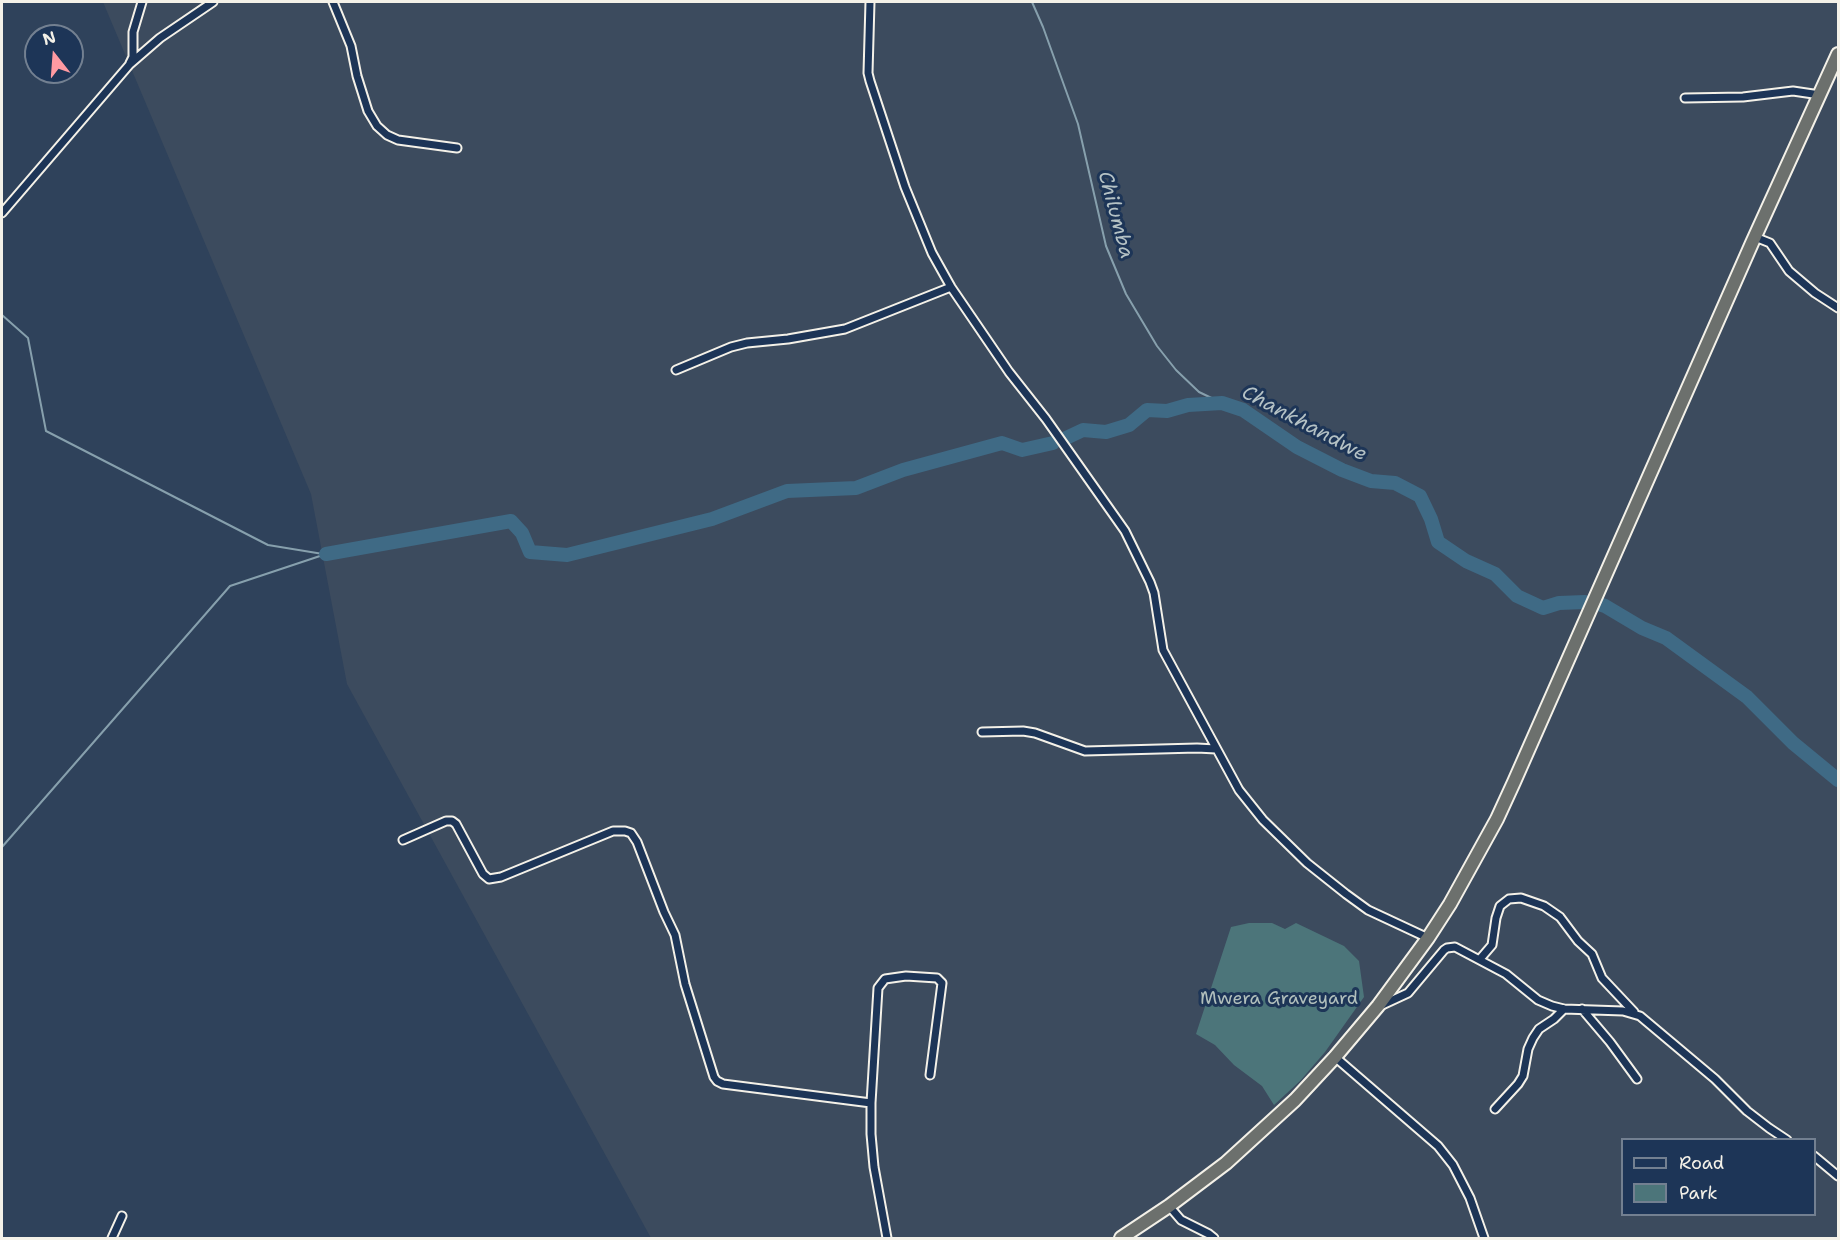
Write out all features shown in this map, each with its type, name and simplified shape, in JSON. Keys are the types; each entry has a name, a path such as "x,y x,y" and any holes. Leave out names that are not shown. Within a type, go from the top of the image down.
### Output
{"highway":[{"path":"1121,1239 1226,1163 1272,1123 1335,1058 1378,1006 1450,904 1497,819 1755,237 1839,54"}],"street":[{"path":"130,64 133,57 133,32 142,2"},
{"path":"2,213 130,64 160,38 213,2"},
{"path":"333,2 351,46 368,111 377,126 387,135 398,140 457,148"},
{"path":"870,2 868,73 904,187 932,253 951,287 1009,372 1046,419 1125,531 1154,592 1163,650 1239,790 1248,804 1307,862 1368,910 1428,938"},
{"path":"1684,98 1793,91 1820,95"},
{"path":"1755,237 1770,243 1789,271 1815,293 1839,308"},
{"path":"676,370 739,345 845,329 951,287"},
{"path":"982,732 1023,731 1085,752 1178,748 1216,749"},
{"path":"403,840 446,821 452,821 456,824 483,874 489,879 501,877 613,831 631,833 637,842 675,935 685,984 717,1081 723,1084 871,1103"},
{"path":"1480,959 1492,945 1496,918 1504,902 1515,898 1552,911 1560,917 1578,941 1593,954 1599,973 1606,984 1636,1014 1674,1043 1747,1111 1784,1138"},
{"path":"1378,1006 1408,993 1447,948 1455,947 1506,974 1538,1000 1564,1009 1623,1011 1636,1014"},
{"path":"887,1239 874,1167 871,1134 878,988 885,979 906,976 937,978 942,983 930,1075"},
{"path":"1495,1110 1518,1084 1533,1038 1539,1029 1564,1009"},
{"path":"1582,1009 1637,1079"},
{"path":"1335,1058 1438,1146 1453,1165 1470,1198 1484,1239"},
{"path":"1816,1157 1839,1176"},
{"path":"1169,1206 1181,1220 1209,1234 1214,1239"},
{"path":"112,1239 122,1216"}],"shaded area":[{"path":"103,2 1838,2 1838,1238 651,1238 347,684 311,494"}],"green space":[{"name":"Mwera Graveyard","path":"1249,923 1272,923 1285,929 1296,923 1344,946 1359,961 1364,997 1325,1052 1300,1081 1274,1105 1262,1086 1234,1065 1215,1045 1196,1034 1231,927"}],"waterway":[{"name":"Chilumba","path":"1032,2 1078,124 1106,246 1126,294 1157,346 1176,370 1199,392 1222,403"},
{"path":"2,315 28,338 46,431 268,545 323,554"},
{"name":"Chankhandwe","path":"1066,438 1083,430 1106,432 1129,425 1147,410 1167,411 1188,405 1222,403 1243,410 1297,447 1342,470 1371,481 1395,483 1420,496 1431,519 1438,542 1466,561 1495,574 1517,596 1543,608 1559,603 1585,602"},
{"path":"326,554 511,521 522,533 530,552 567,555 712,519 787,491 856,488 903,470 1002,443 1022,450 1053,443"},
{"path":"2,847 230,586 326,554"},
{"name":"Chankhandwe","path":"1599,604 1642,628 1666,638 1747,697 1793,743 1838,780"}]}
